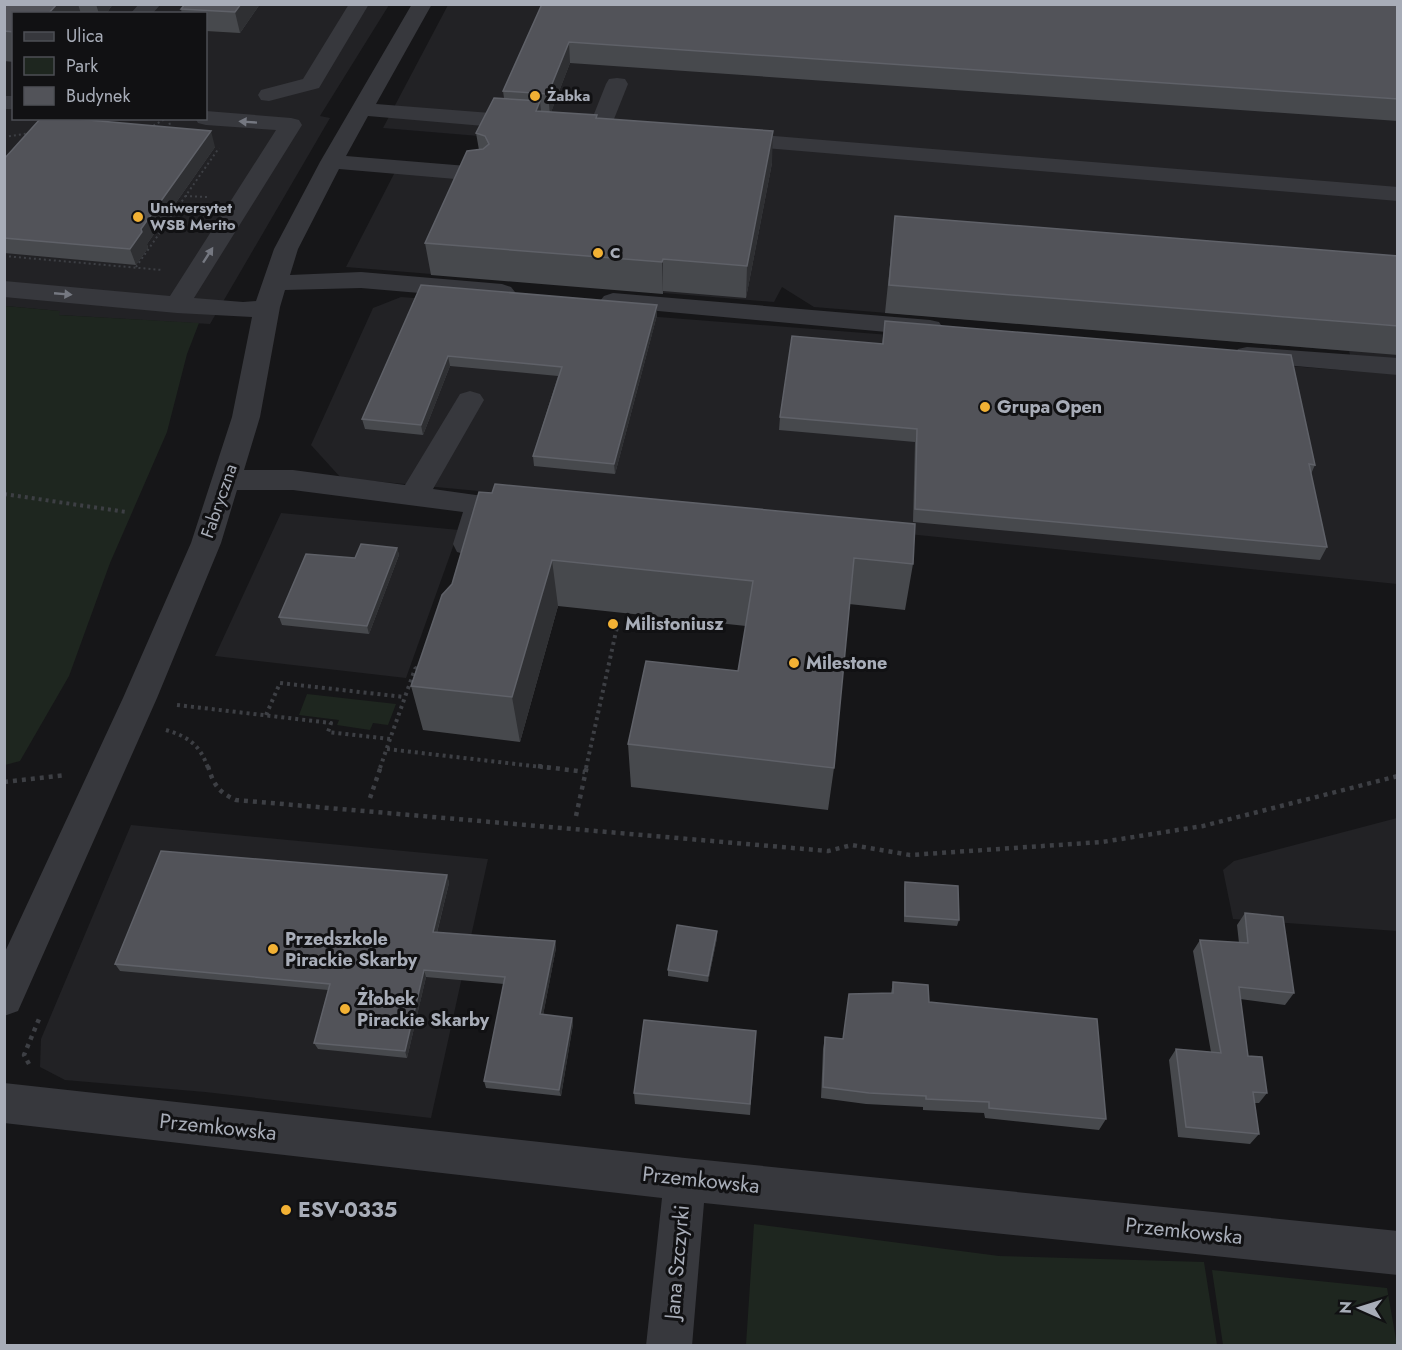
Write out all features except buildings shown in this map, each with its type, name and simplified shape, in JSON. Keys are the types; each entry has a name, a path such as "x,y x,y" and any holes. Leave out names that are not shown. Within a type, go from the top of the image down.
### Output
{"street":[{"path":"269,94 311,83 359,4"},
{"name":"Fabryczna","path":"4,998 105,775 206,543 228,480 250,400 270,295 302,216 422,4"},
{"path":"576,127 610,130 617,84"},
{"path":"362,109 553,125"},
{"path":"177,305 291,125 207,118"},
{"path":"702,137 1398,194"},
{"path":"331,162 479,174"},
{"path":"4,289 243,310 270,295 361,280 522,294"},
{"path":"591,300 959,330"},
{"path":"1218,352 1398,367"},
{"path":"415,497 470,400"},
{"path":"228,480 293,480 492,505 460,573"},
{"name":"Przemkowska","path":"4,1103 685,1179 1398,1253"},
{"name":"Jana Szczyrki","path":"669,1346 685,1179"}],"path":[{"path":"140,133 164,120"},
{"path":"169,120 174,139"},
{"path":"136,268 238,121"},
{"path":"4,137 39,132"},
{"path":"4,256 196,273"},
{"path":"4,494 126,512"},
{"path":"576,816 619,618"},
{"path":"370,798 415,669 425,663"},
{"path":"266,715 280,683 404,697"},
{"path":"173,704 331,723 328,732 390,739"},
{"path":"163,729 181,732 195,741 205,754 210,774 219,792 236,800 828,851 852,845 910,855 1102,842 1203,826 1398,776"},
{"path":"387,749 585,772"},
{"path":"4,782 71,774 105,775"}],"shaded area":[{"name":"Uniwersytet WSB Merito","path":"4,5 389,5 320,116 330,118 210,324 59,315 59,311 5,306"},
{"path":"448,5 1397,5 1397,584 341,478 311,445 373,308 401,297 1354,371 1349,351 814,307 782,287 774,302 346,267 395,172 474,177 491,137 383,128"},
{"path":"281,513 459,530 406,678 215,656"},
{"path":"1397,818 1397,931 1233,919 1223,870 1234,861"},
{"name":"Przedszkole Pirackie Skarby","path":"131,825 488,859 431,1118 205,1092 65,1080 40,1067 41,1039"}],"green space":[{"path":"5,306 60,311 59,315 199,323 187,354 167,432 110,563 69,676 20,761 5,765"},
{"path":"307,694 396,704 388,725 373,723 370,730 337,725 339,720 299,715"},
{"path":"754,1224 999,1256 1204,1262 1217,1345 746,1345"},
{"path":"1212,1270 1387,1288 1397,1345 1223,1345"}],"place":[{"name":"Żabka","path":"535,96"},
{"name":"Uniwersytet WSB Merito","path":"138,217"},
{"name":"C","path":"598,253"},
{"name":"Grupa Open","path":"985,407"},
{"name":"Milistoniusz","path":"613,624"},
{"name":"Milestone","path":"794,663"},
{"name":"Przedszkole Pirackie Skarby","path":"273,949"},
{"name":"Żłobek Pirackie Skarby","path":"345,1009"},
{"name":"ESV-0335","path":"286,1210"}]}
